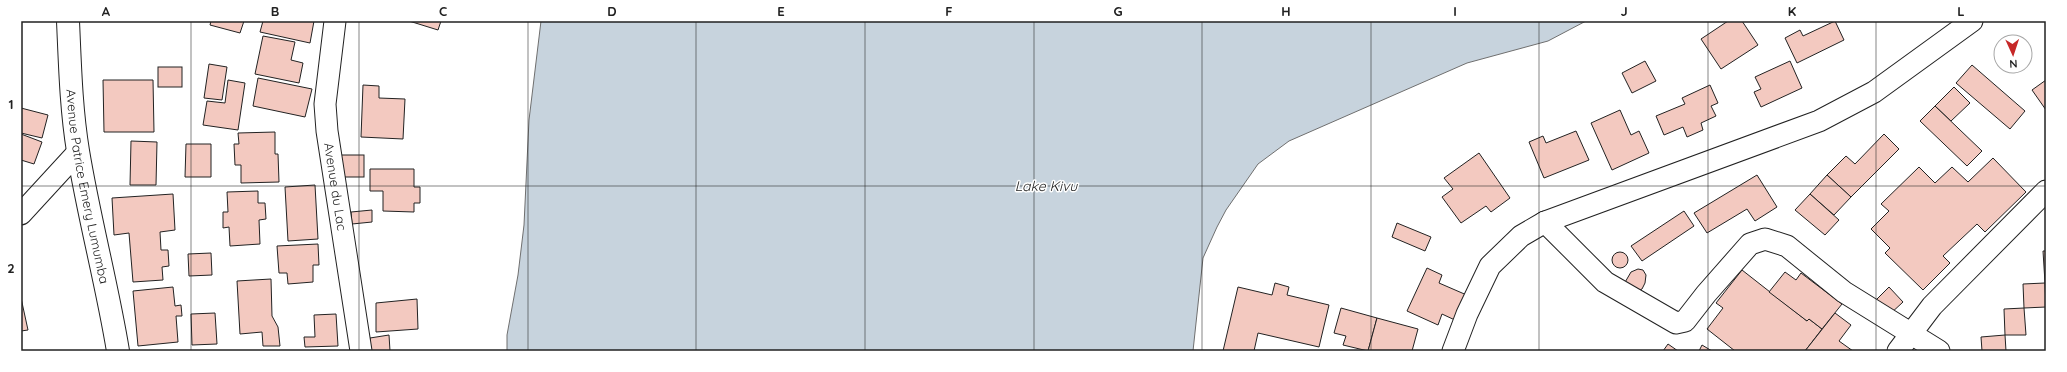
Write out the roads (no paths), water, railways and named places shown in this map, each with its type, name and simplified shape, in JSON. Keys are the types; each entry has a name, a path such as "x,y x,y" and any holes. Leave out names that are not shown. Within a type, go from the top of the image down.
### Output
{"main road":[{"name":"Avenue Patrice Emery Lumumba","path":"68,21 71,103 78,152 110,302 118,351"}],"street":[{"name":"Avenue du Lac","path":"334,21 325,104 327,131 361,351"},
{"path":"1453,351 1467,314 1490,266 1521,236 1545,222 1819,121 1874,92 1972,21"},
{"path":"21,214 78,152"},
{"path":"1898,351 1932,306 2046,191"},
{"path":"1545,222 1606,282 1676,323 1685,321 1706,294 1750,244 1765,239 1787,246 1844,292 1939,351"}],"water":[{"name":"Lake Kivu","path":"541,21 1586,21 1548,41 1467,63 1289,141 1258,164 1226,210 1203,258 1193,351 507,351 507,335 518,275 524,225 529,120"}]}
